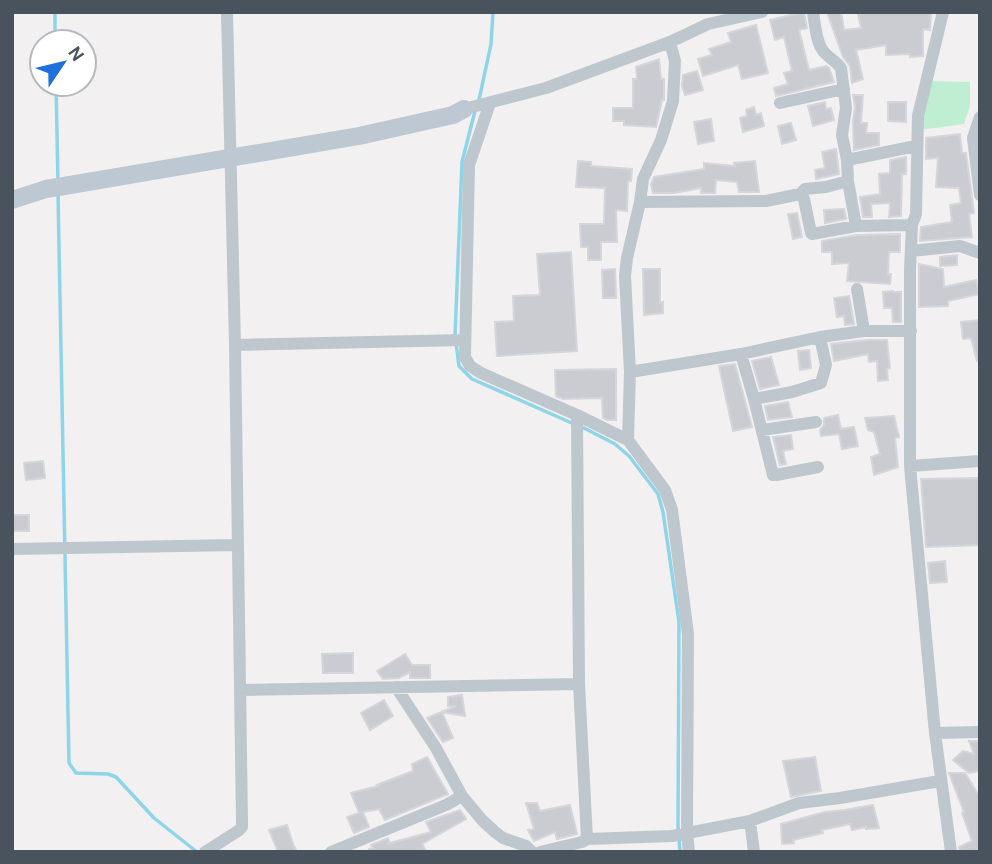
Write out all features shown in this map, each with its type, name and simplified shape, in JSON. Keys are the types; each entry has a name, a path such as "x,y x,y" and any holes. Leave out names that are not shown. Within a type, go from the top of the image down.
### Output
{"street":[{"path":"206,851 242,827 227,12"},
{"path":"12,200 46,189 230,159 453,115 467,108 546,88 670,42 707,18 762,12"},
{"path":"813,12 823,52 841,68 846,108 842,135 856,226"},
{"path":"943,12 918,116 916,214 912,225 911,251 910,466 940,781 951,852"},
{"path":"628,440 630,372 625,276 643,179 662,140 674,101 675,61 670,42"},
{"path":"780,103 844,89"},
{"path":"488,103 469,165 458,340 470,366 481,373 577,422 628,440 666,490 672,510 688,634 680,834 689,852"},
{"path":"980,117 973,138 980,195"},
{"path":"847,160 916,146"},
{"path":"640,202 766,201 848,181"},
{"path":"800,194 804,199 812,234 856,226 912,225"},
{"path":"911,251 960,246 980,253"},
{"path":"857,289 863,331"},
{"path":"630,372 741,354 820,337 863,331 911,331"},
{"path":"754,399 821,383 826,365 820,337"},
{"path":"235,345 458,340"},
{"path":"741,354 773,474 818,467"},
{"path":"577,422 579,684 587,839"},
{"path":"762,430 816,422"},
{"path":"910,466 980,461"},
{"path":"12,549 237,545"},
{"path":"240,690 579,684"},
{"path":"396,687 436,748 462,796 495,832 503,838 526,846 532,852"},
{"path":"935,733 980,732"},
{"path":"540,852 587,839 680,834 750,821 799,803 940,781"},
{"path":"331,852 462,796"},
{"path":"750,821 754,852"}],"green space":[{"path":"929,81 970,82 970,106 964,124 920,130"}],"building":[{"path":"804,12 807,28 799,30 809,70 826,66 834,82 776,96 774,88 788,84 784,73 792,71 784,37 775,40 770,20"},
{"path":"827,12 841,12 844,30 861,28 858,14 867,12 931,12 930,30 923,29 923,56 886,55 886,45 856,50 863,79 852,83 850,66 843,57"},
{"path":"756,25 768,73 742,79 738,65 703,76 698,59 712,55 709,49 731,42 728,33"},
{"path":"659,59 661,79 664,79 664,100 656,127 624,125 624,121 613,121 613,108 633,108 633,79 637,79 636,67"},
{"path":"697,71 703,90 685,95 683,75"},
{"path":"853,95 863,95 861,123 867,123 866,133 879,133 879,145 854,150"},
{"path":"825,102 826,109 831,108 834,120 813,126 808,106"},
{"path":"888,102 906,102 906,122 888,121"},
{"path":"754,107 756,115 761,113 764,126 743,132 740,118 747,116 746,110"},
{"path":"711,119 714,141 698,144 694,122"},
{"path":"791,123 796,140 782,144 778,126"},
{"path":"960,134 962,153 966,153 974,213 969,214 972,237 920,241 921,227 952,222 950,205 961,203 959,188 936,187 938,158 926,159 926,138"},
{"path":"836,149 839,174 816,179 815,170 825,168 822,152"},
{"path":"906,157 906,174 902,174 901,216 889,217 890,203 871,204 872,217 863,217 860,197 880,194 879,174 890,173 890,160"},
{"path":"578,161 591,162 591,166 632,169 631,181 628,181 627,211 616,210 617,242 601,242 601,260 588,260 588,247 581,247 580,224 604,224 605,188 576,187"},
{"path":"755,161 759,192 739,192 737,182 716,180 715,193 701,193 701,188 674,193 653,193 651,184 654,177 704,169 704,163 735,166 734,163"},
{"path":"844,209 846,219 825,223 824,210"},
{"path":"797,213 802,237 793,239 788,214"},
{"path":"900,234 900,252 889,252 890,284 847,281 849,263 832,264 832,252 822,252 822,241 857,235"},
{"path":"571,252 577,351 497,356 495,322 514,321 513,296 540,295 537,254"},
{"path":"957,255 957,265 940,266 940,257"},
{"path":"919,264 943,269 944,287 976,280 979,294 948,301 948,306 919,307"},
{"path":"615,269 616,298 603,298 602,270"},
{"path":"643,269 660,269 660,303 663,302 663,313 644,315"},
{"path":"883,292 901,292 901,322 893,322 892,308 884,308"},
{"path":"849,296 854,324 845,325 844,316 837,317 834,298"},
{"path":"980,320 980,360 977,361 971,338 963,339 961,322"},
{"path":"887,340 890,368 887,369 888,380 878,381 877,361 869,362 868,354 834,361 831,344"},
{"path":"809,350 811,368 800,370 798,351"},
{"path":"771,357 779,385 760,389 752,361"},
{"path":"735,364 752,427 733,431 719,366"},
{"path":"616,369 616,420 603,418 602,398 563,399 556,396 555,370"},
{"path":"788,402 792,417 768,420 765,406"},
{"path":"838,415 841,429 854,427 858,446 842,449 839,434 821,436 824,418"},
{"path":"894,416 899,437 895,438 898,467 874,475 871,457 880,454 874,432 868,430 865,418"},
{"path":"791,435 793,449 783,451 786,464 780,465 773,437"},
{"path":"43,461 45,478 26,480 24,463"},
{"path":"980,478 980,545 926,547 921,479"},
{"path":"12,515 29,515 29,531 12,531"},
{"path":"945,561 947,582 930,583 928,563"},
{"path":"353,653 353,673 323,673 322,654"},
{"path":"405,654 412,665 430,665 430,678 410,678 410,672 399,678 383,679 377,671"},
{"path":"462,695 465,716 442,712 453,738 443,742 427,718 456,706 448,706 448,697"},
{"path":"384,700 393,716 370,730 361,713"},
{"path":"969,741 980,741 980,771 969,773 953,760 963,751 974,754"},
{"path":"427,757 448,794 385,820 379,809 363,812 369,827 354,833 347,817 359,813 351,793 378,786 413,771 412,764"},
{"path":"815,757 821,791 791,797 783,761"},
{"path":"949,773 965,773 980,797 980,852 960,852 959,847 972,841"},
{"path":"526,803 537,803 540,811 570,805 577,834 557,839 555,832 534,841 528,830 534,829"},
{"path":"873,805 879,828 852,830 850,824 822,830 823,833 793,840 794,843 782,844 781,824 825,812"},
{"path":"460,810 466,819 422,844 427,852 370,852 369,849 373,848 371,845 388,838 390,843 431,832 426,822"},
{"path":"287,825 297,852 278,852 269,830"}],"waterway":[{"path":"55,12 55,28"},
{"path":"479,100 491,44 493,12"},
{"path":"56,98 58,183"},
{"path":"455,336 462,162 475,111"},
{"path":"58,194 69,763 76,773 108,774 116,777 154,818 197,852"},
{"path":"456,343 459,366 472,379 574,424"},
{"path":"582,427 615,444 629,456 658,494 663,512 679,622 680,852"}]}
